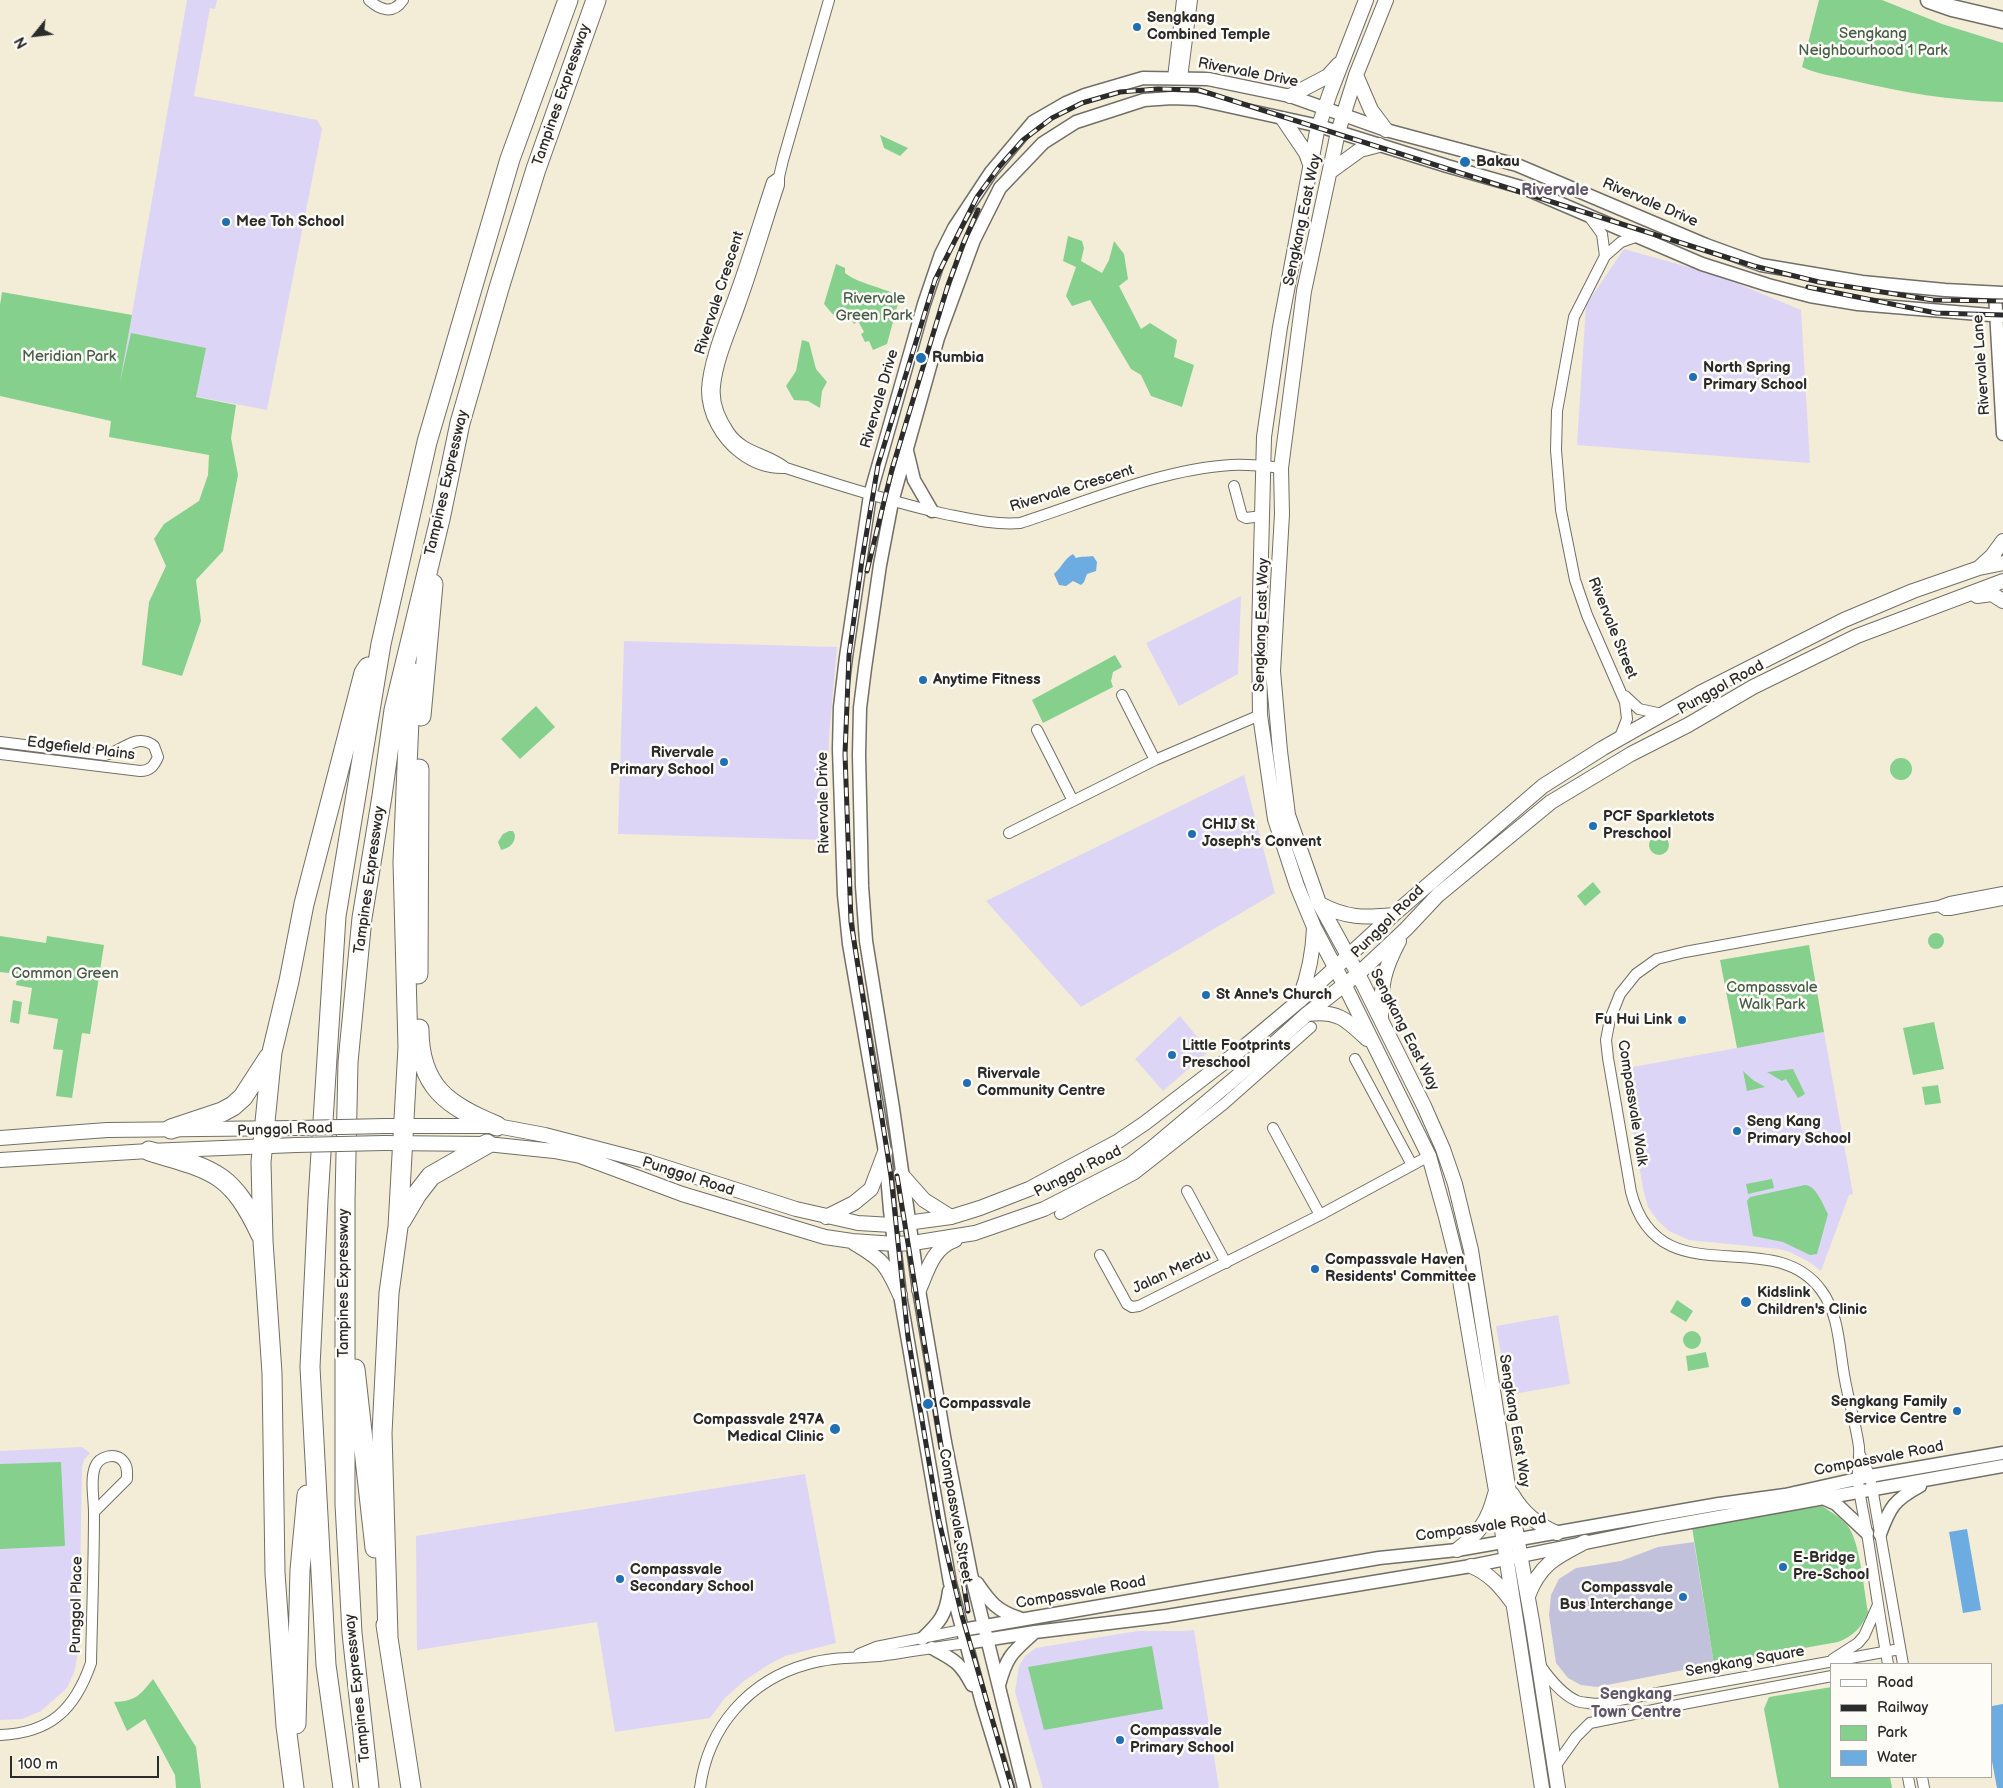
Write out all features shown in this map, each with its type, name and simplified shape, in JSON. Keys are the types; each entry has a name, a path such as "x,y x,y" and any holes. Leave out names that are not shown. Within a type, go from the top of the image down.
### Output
{"highway":[{"name":"Tampines Expressway","path":"343,1788 326,1665 310,1367 336,916 381,644 404,539 438,404 510,159 568,0"},
{"name":"Tampines Expressway","path":"369,1788 352,1633 345,1504 345,1200 348,1062 362,918 394,710 423,583 440,519 460,423 536,169 596,0"},
{"path":"440,519 419,746 419,1043 425,1069 435,1087 448,1101 468,1114 497,1126"},
{"path":"388,1636 382,1433 389,1293 398,1227 408,1047 403,862 411,641"},
{"path":"296,1788 286,1726 275,1573 272,1373 263,1241 263,1138 272,1052 289,981 304,904 364,673 381,644"},
{"path":"405,937 419,879"},
{"path":"407,971 418,999"},
{"path":"171,1129 222,1112 233,1106 243,1097 272,1052"},
{"path":"398,1227 417,1194 431,1176 487,1144"},
{"path":"149,1151 206,1168 220,1177 232,1187 246,1204 263,1241"},
{"path":"345,1330 352,1342 378,1582 411,1788"},
{"path":"296,1788 300,1570 307,1497 310,1367"}],"main road":[{"name":"Sengkang East Way","path":"1366,0 1342,60 1319,126 1280,327 1264,437 1262,466 1259,635 1260,715 1274,819 1297,886 1314,928 1344,984 1429,1156 1456,1257 1502,1489 1518,1540 1513,1557 1512,1602 1542,1788"},
{"name":"Sengkang East Way","path":"1386,0 1356,75 1338,132 1304,291 1281,468 1282,514 1273,670 1280,751 1288,815 1320,903 1424,1106 1443,1149 1455,1184 1471,1250 1502,1489 1504,1542 1513,1557 1528,1597 1558,1788"},
{"path":"1929,0 1952,8 2003,20"},
{"path":"1290,96 1328,76 1342,60"},
{"path":"1356,75 1371,110 1386,130"},
{"path":"1283,119 1306,153 1311,168"},
{"path":"1331,171 1360,150 1378,145"},
{"path":"1979,568 1992,556 2003,541"},
{"name":"Punggol Road","path":"0,1160 149,1151 263,1138 403,1134 497,1126 584,1144 826,1217 858,1223 892,1225 951,1217 1029,1190 1117,1142 1207,1075 1299,1001 1392,915 1543,786 1620,737 1844,620 1979,568 2003,563"},
{"name":"Punggol Road","path":"403,1134 554,1151 580,1156 682,1194 826,1237 852,1242 913,1243 975,1233 1044,1208 1069,1203 1132,1170 1152,1148 1219,1100 1309,1020 1344,984 1358,974 1406,929 1438,895 1541,810 1631,754 1688,725 1753,687 1848,640 2003,581"},
{"path":"1956,598 1992,594 2003,601"},
{"path":"1320,903 1335,912 1352,916 1367,918 1392,915"},
{"path":"1299,1001 1309,975 1314,928"},
{"path":"1382,1022 1381,992 1384,973 1406,929"},
{"path":"1309,1020 1323,1012 1337,1014 1350,1022 1374,1045"},
{"name":"Punggol Road","path":"0,1138 108,1130 171,1129 263,1138"},
{"path":"826,1217 854,1203 871,1189 885,1152"},
{"path":"902,1174 924,1200 951,1217"},
{"path":"919,1290 932,1258 952,1241 975,1233"},
{"path":"852,1242 882,1260 900,1295"},
{"path":"1456,1550 1481,1530 1491,1507 1502,1489 1541,1526 1557,1533"},
{"path":"1528,1597 1534,1579 1548,1563 1585,1542"},
{"path":"1472,1566 1483,1570 1493,1579 1512,1602"}],"street":[{"path":"369,0 377,8 386,10 393,9 403,0"},
{"name":"Rivervale Crescent","path":"829,0 779,177 772,182 723,326 709,376 707,390 712,414 731,445 744,456 758,463 786,468 892,502 1003,524 1020,523 1154,480 1215,467 1232,465 1281,468"},
{"path":"1177,78 1182,0"},
{"path":"1177,78 1192,0"},
{"name":"Rivervale Drive","path":"895,1244 885,1152 849,944 844,895 839,769 840,707 846,657 870,495 922,312 941,254 954,228 991,172 1033,122 1066,103 1085,95 1143,78 1208,79 1290,96 1386,130 1517,165 1706,245 1761,265 1853,281 1999,293"},
{"path":"913,1243 866,941 862,886 859,756 860,708 880,565 892,502 938,338 974,240 1000,188 1043,143 1076,122 1144,100 1172,98 1196,100 1319,126 1524,188 1702,264 1768,285 1810,296 1858,304 1999,316"},
{"path":"1587,214 1602,234 1605,256"},
{"name":"Rivervale Street","path":"1620,737 1626,724 1627,715 1621,691 1587,615 1575,580 1561,510 1556,450 1557,411 1574,318 1605,256 1621,242 1638,236"},
{"name":"Rivervale Lane","path":"1999,293 2003,434"},
{"path":"906,448 914,480 932,511"},
{"path":"1234,486 1242,516 1246,518 1262,516"},
{"name":"Rivervale Street","path":"1621,691 1639,709 1662,714"},
{"path":"1122,695 1156,760"},
{"path":"1009,833 1156,760 1260,715"},
{"path":"1037,730 1073,801"},
{"name":"Edgefield Plains","path":"0,742 105,755 116,753 136,740 145,740 154,746 158,757 154,767 146,771 140,771 0,754"},
{"path":"1939,906 1950,902 2003,892"},
{"name":"Compassvale Walk","path":"1864,1478 1834,1315 1821,1290 1803,1272 1784,1262 1692,1254 1674,1247 1659,1238 1642,1219 1635,1205 1630,1186 1608,1058 1607,1030 1614,1007 1627,983 1657,959 1686,952 1939,906 1945,910 1950,910 2003,900"},
{"path":"1355,1059 1412,1165"},
{"path":"1273,1128 1320,1215"},
{"name":"Jalan Merdu","path":"1100,1255 1127,1304 1132,1307 1139,1306 1320,1215 1429,1156"},
{"name":"Jalan Merdu","path":"1187,1191 1226,1263"},
{"path":"1060,1214 1069,1203"},
{"name":"Compassvale Street","path":"913,1243 919,1290 945,1442 971,1574 1024,1788"},
{"name":"Compassvale Street","path":"895,1244 900,1295 950,1583 982,1703 1008,1788"},
{"name":"Compassvale Road","path":"964,1636 984,1626 1022,1619 1378,1558 1456,1550 1719,1504 1785,1495 1864,1478 2003,1453"},
{"name":"Punggol Place","path":"0,1735 29,1732 47,1724 74,1701 87,1675 91,1662 94,1512 92,1476 95,1464 104,1458 114,1456 123,1461 127,1469 127,1479 94,1512"},
{"name":"Compassvale Road","path":"964,1636 987,1639 1167,1616 1472,1566 1585,1542 2003,1466"},
{"path":"1864,1478 1873,1534 1903,1663"},
{"path":"1888,1663 1878,1606 1873,1534 1889,1510 1903,1495 1931,1480"},
{"path":"1825,1499 1836,1504 1873,1534"},
{"path":"971,1574 987,1598 996,1607 1004,1613 1022,1619"},
{"path":"922,1639 938,1624 947,1608 950,1583"},
{"path":"1828,1662 1858,1643 1864,1636 1878,1606"},
{"path":"998,1687 1005,1663 1014,1651 1035,1632"},
{"path":"856,1656 876,1647 922,1639 964,1636"},
{"path":"700,1788 715,1737 724,1721 745,1698 773,1677 809,1663 932,1648 964,1636"},
{"path":"932,1648 952,1658 966,1674 982,1703"},
{"name":"Sengkang Square","path":"1538,1662 1551,1681 1565,1693 1577,1701 1597,1704 1900,1649"},
{"name":"Sengkang Square","path":"1554,1768 1576,1737 1590,1724 1688,1703 1830,1676"}],"shaded area":[{"name":"Mee Toh School","path":"187,0 217,0 215,9 210,8 194,96 317,120 322,129 267,410 120,382"},
{"name":"North Spring Primary School","path":"1624,249 1717,275 1801,310 1810,463 1577,445 1586,305"},
{"path":"1241,596 1238,674 1179,706 1146,643"},
{"name":"Rivervale Primary School","path":"624,641 837,647 829,737 827,840 618,834"},
{"name":"CHIJ St Joseph's Convent","path":"1244,775 1275,893 1081,1007 986,901"},
{"name":"Little Footprints Preschool","path":"1180,1016 1209,1051 1163,1091 1135,1059"},
{"name":"Seng Kang Primary School","path":"1824,1032 1853,1194 1849,1195 1821,1271 1811,1263 1790,1252 1779,1249 1689,1240 1669,1231 1658,1221 1648,1207 1622,1069"},
{"path":"1558,1315 1570,1384 1508,1395 1496,1326"},
{"path":"82,1447 90,1453 84,1460 82,1467 79,1645 75,1670 67,1688 41,1711 22,1719 0,1720 0,1451"},
{"name":"Compassvale Secondary School","path":"805,1474 836,1643 785,1656 768,1665 744,1681 725,1698 710,1718 615,1732 597,1622 417,1650 416,1536"},
{"name":"Compassvale Bus Interchange","path":"1694,1542 1714,1664 1597,1687 1581,1685 1568,1678 1556,1663 1549,1615 1551,1595 1559,1579 1576,1568 1621,1561 1658,1547"},
{"name":"Compassvale Primary School","path":"1194,1630 1219,1788 1043,1788 1015,1692 1019,1666 1025,1656 1036,1648 1137,1631"}],"green space":[{"name":"Sengkang Neighbourhood 1 Park","path":"1819,0 1882,0 1942,24 2003,43 2003,102 1945,98 1907,92 1826,75 1802,67"},
{"path":"880,135 908,148 900,156 884,148"},
{"path":"1068,236 1082,241 1084,248 1081,261 1102,273 1109,260 1114,241 1124,254 1128,279 1119,286 1141,329 1150,323 1177,340 1174,357 1194,365 1182,407 1151,396 1141,375 1131,369 1090,300 1072,306 1066,296 1076,267 1063,261"},
{"name":"Rivervale Green Park","path":"836,264 845,268 845,273 856,280 900,296 887,344 873,350 869,341 865,342 861,334 864,332 858,321 854,324 851,319 836,318 824,304"},
{"name":"Meridian Park","path":"2,292 132,315 120,382 131,333 206,348 196,397 236,405 231,438 238,475 223,551 196,580 201,621 182,676 142,665 149,602 166,566 154,539 164,524 199,501 208,475 209,455 109,437 111,421 0,396 0,305"},
{"path":"802,340 809,342 816,369 827,382 822,391 820,408 808,401 794,400 786,386 796,371"},
{"path":"1115,655 1122,667 1113,672 1111,681 1113,687 1043,723 1032,700"},
{"path":"536,706 555,727 520,759 501,739"},
{"path":"1901,758 1909,761 1912,769 1909,777 1901,780 1893,777 1890,769 1893,761"},
{"path":"513,831 515,835 513,843 501,850 498,842 503,834"},
{"path":"1659,835 1666,838 1669,845 1666,852 1659,855 1652,852 1649,845 1652,838"},
{"path":"1593,882 1601,892 1585,906 1577,896"},
{"path":"1933,933 1939,933 1944,938 1942,947 1933,949 1928,944 1928,938"},
{"name":"Common Green","path":"0,936 46,943 47,936 104,945 90,1034 82,1033 72,1098 56,1096 63,1050 53,1049 58,1019 28,1014 32,988 16,985 18,974 0,972"},
{"name":"Compassvale Walk Park","path":"1809,945 1824,1032 1737,1048 1720,960"},
{"path":"13,1000 22,1002 19,1024 10,1022"},
{"path":"1934,1022 1944,1069 1913,1075 1903,1028"},
{"path":"1793,1069 1805,1094 1798,1098 1786,1079 1782,1081 1767,1072"},
{"path":"1743,1071 1753,1080 1765,1087 1747,1091"},
{"path":"1938,1085 1941,1103 1925,1105 1922,1087"},
{"path":"1772,1179 1774,1188 1748,1194 1746,1184"},
{"path":"1805,1185 1813,1188 1828,1214 1817,1254 1810,1255 1783,1242 1753,1236 1747,1201 1750,1197"},
{"path":"1677,1300 1693,1311 1686,1322 1670,1312"},
{"path":"1688,1331 1696,1331 1701,1336 1699,1347 1688,1349 1683,1344 1683,1336"},
{"path":"1706,1352 1709,1367 1688,1371 1686,1356"},
{"path":"61,1462 65,1546 0,1549 0,1464"},
{"path":"1822,1506 1847,1525 1855,1542 1861,1566 1868,1612 1863,1623 1853,1634 1838,1642 1714,1664 1692,1527"},
{"path":"1152,1646 1163,1709 1044,1730 1028,1667"},
{"path":"153,1679 196,1747 201,1788 176,1788 175,1775 145,1719 127,1731 114,1702 133,1699"},
{"path":"1830,1687 1830,1778 1890,1778 1892,1788 1779,1788 1764,1709 1769,1697"}],"water":[{"path":"1073,554 1076,558 1093,556 1097,562 1096,571 1087,574 1081,585 1073,581 1066,586 1059,585 1054,574 1067,558"},
{"path":"1967,1529 1981,1610 1963,1613 1949,1532"},
{"path":"2003,1704 2003,1788 1997,1788 1993,1766 1993,1706"}],"railway":[{"path":"1012,1788 962,1616 939,1521 908,1337 891,1176 851,922 845,754 849,655 878,465 935,280 977,197 999,167 1023,140 1052,118 1082,103 1120,92 1158,89 1199,90 1754,266 1819,282 1933,300 2003,301"},
{"path":"867,571 892,469 948,285 978,210"},
{"path":"1808,287 1936,313 2003,315"},
{"path":"897,1176 968,1611"}],"place":[{"name":"Sengkang Combined Temple","path":"1137,27"},
{"name":"Bakau","path":"1465,162"},
{"name":"Mee Toh School","path":"226,222"},
{"name":"Rumbia","path":"921,358"},
{"name":"North Spring Primary School","path":"1693,377"},
{"name":"Anytime Fitness","path":"923,680"},
{"name":"Rivervale Primary School","path":"724,762"},
{"name":"PCF Sparkletots Preschool","path":"1593,826"},
{"name":"CHIJ St Joseph's Convent","path":"1192,834"},
{"name":"St Anne's Church","path":"1206,995"},
{"name":"Fu Hui Link","path":"1682,1020"},
{"name":"Little Footprints Preschool","path":"1172,1055"},
{"name":"Rivervale Community Centre","path":"967,1083"},
{"name":"Seng Kang Primary School","path":"1737,1131"},
{"name":"Compassvale Haven Residents' Committee","path":"1315,1269"},
{"name":"Kidslink Children's Clinic","path":"1746,1302"},
{"name":"Compassvale","path":"928,1404"},
{"name":"Sengkang Family Service Centre","path":"1957,1411"},
{"name":"Compassvale 297A Medical Clinic","path":"835,1429"},
{"name":"E-Bridge Pre-School","path":"1783,1567"},
{"name":"Compassvale Secondary School","path":"620,1579"},
{"name":"Compassvale Bus Interchange","path":"1683,1597"},
{"name":"Compassvale Primary School","path":"1120,1740"}],"district":[{"name":"Rivervale","path":"1555,191"},
{"name":"Sengkang Town Centre","path":"1636,1704"}]}
